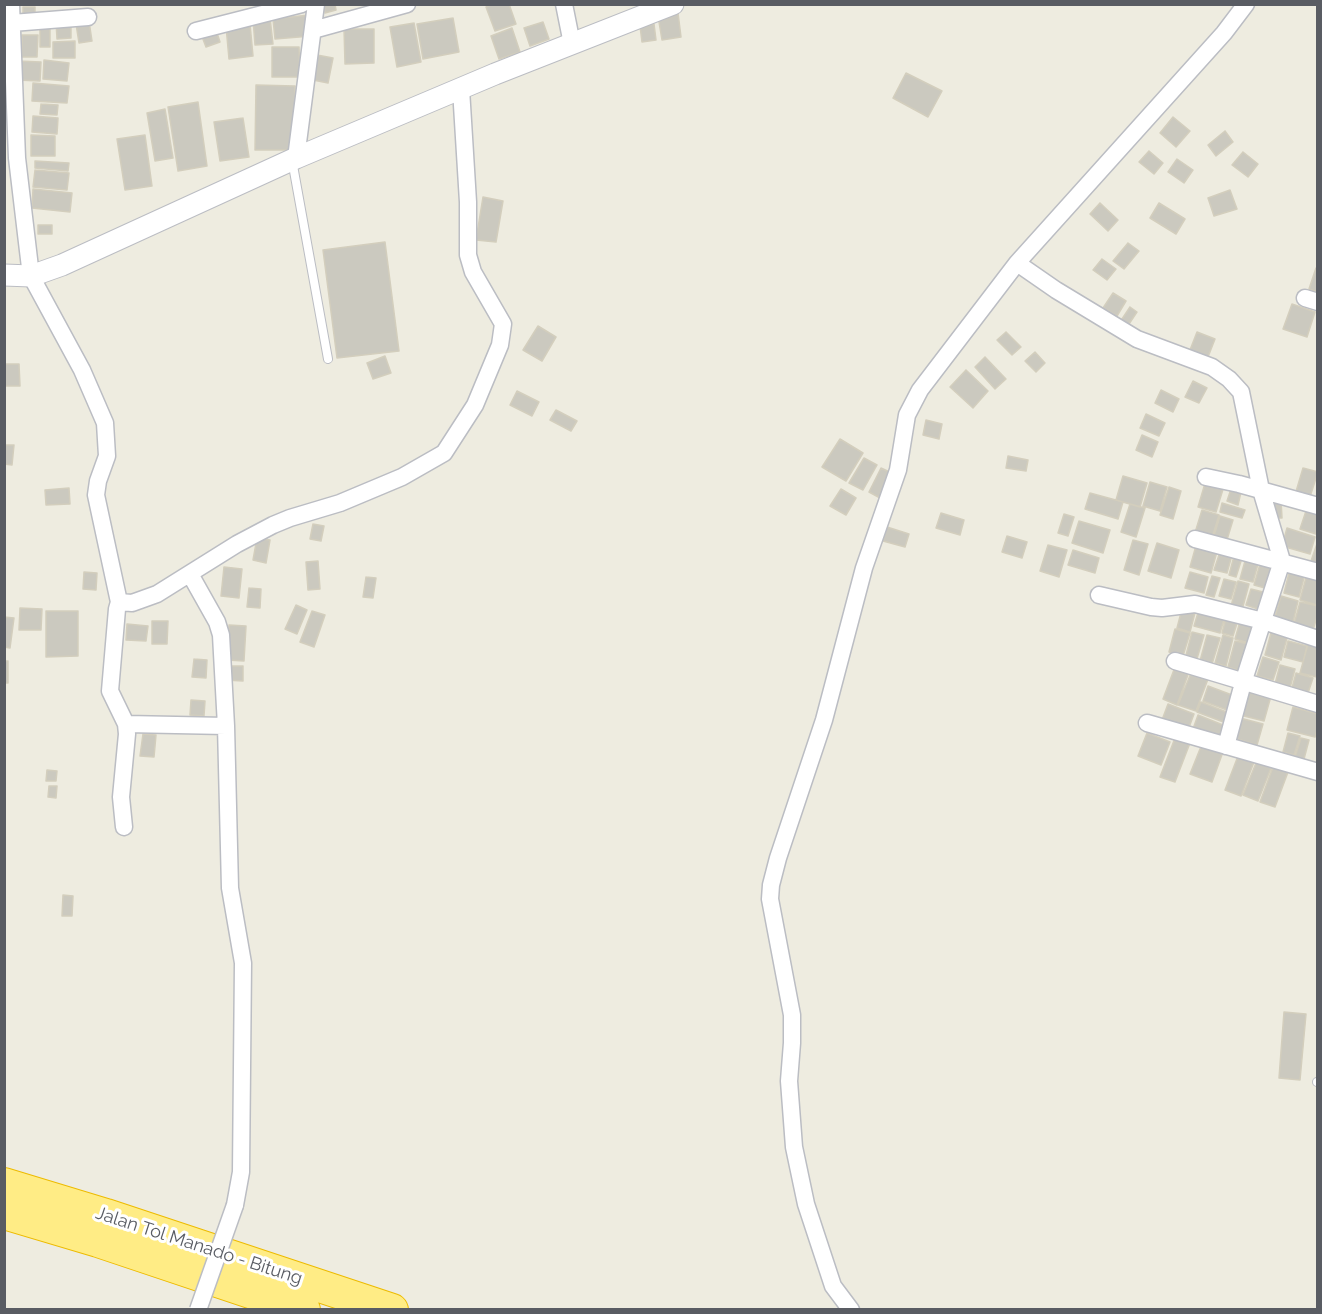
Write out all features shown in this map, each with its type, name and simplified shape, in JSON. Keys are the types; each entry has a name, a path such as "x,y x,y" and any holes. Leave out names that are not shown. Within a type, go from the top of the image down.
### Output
{"highway":[{"name":"Jalan Tol Manado - Bitung","path":"4,1184 106,1215 392,1310"},
{"name":"Jalan Tol Manado - Bitung","path":"4,1213 98,1241 304,1310"}],"street":[{"path":"11,4 17,158 31,276 81,370 105,423 107,456 98,481 96,495 119,602 110,691 126,724 121,797 124,827"},
{"path":"196,30 302,4"},
{"path":"294,159 316,4"},
{"path":"313,30 407,4"},
{"path":"564,4 572,44"},
{"path":"4,275 31,276 45,272 109,245 294,159 572,44 639,12 673,4"},
{"path":"851,1310 833,1286 806,1204 794,1147 789,1082 792,1016 770,899 778,858 824,720 864,568 898,470 907,415 920,390 1017,263 1224,33 1246,4"},
{"path":"12,23 88,17"},
{"path":"119,602 132,603 144,599 273,525 340,503 402,477 444,453 475,405 500,345 503,324 473,272 468,255 468,202 461,89"},
{"path":"1017,263 1056,290 1137,339 1212,367 1229,379 1241,392 1261,490 1282,561 1243,683 1226,746"},
{"path":"1206,477 1317,506"},
{"path":"1195,539 1317,572"},
{"path":"190,574 217,622 221,635 230,888 243,963 241,1172 235,1205 198,1310"},
{"path":"1099,595 1162,608 1195,604 1263,621 1317,639"},
{"path":"1175,661 1317,704"},
{"path":"1147,723 1317,772"},
{"path":"126,724 226,726"}],"lane":[{"path":"294,159 328,359"}],"building":[{"path":"324,4 335,4 336,10 325,13"},
{"path":"493,4 509,4 516,24 495,31 486,7"},
{"path":"23,7 35,7 35,19 23,19"},
{"path":"678,13 681,37 662,40 658,16"},
{"path":"309,15 311,36 275,39 273,19"},
{"path":"270,18 273,44 255,45 253,19"},
{"path":"453,18 459,52 423,59 417,24"},
{"path":"89,21 92,41 79,43 76,24"},
{"path":"56,22 71,22 71,38 57,39"},
{"path":"543,22 549,39 530,46 524,28"},
{"path":"414,23 421,62 397,67 390,27"},
{"path":"250,24 253,56 229,59 226,26"},
{"path":"654,24 656,40 642,42 640,26"},
{"path":"40,25 50,25 50,47 40,47"},
{"path":"512,28 520,52 499,59 491,36"},
{"path":"344,29 374,29 374,63 345,64"},
{"path":"216,30 220,42 206,47 201,34"},
{"path":"22,35 38,35 37,57 22,57"},
{"path":"75,41 75,58 53,58 53,42"},
{"path":"272,47 299,47 300,77 272,77"},
{"path":"317,55 333,58 328,83 313,80"},
{"path":"44,60 69,63 67,81 43,79"},
{"path":"18,61 41,62 40,81 17,80"},
{"path":"906,73 942,91 928,117 893,98"},
{"path":"33,83 69,86 67,103 32,101"},
{"path":"256,85 295,86 295,150 255,150"},
{"path":"198,102 207,166 178,171 168,107"},
{"path":"41,104 58,105 57,115 40,114"},
{"path":"165,109 173,158 155,161 147,113"},
{"path":"33,116 58,118 57,134 32,132"},
{"path":"1173,117 1190,131 1176,147 1160,133"},
{"path":"243,118 249,157 220,161 214,122"},
{"path":"1225,131 1233,142 1216,156 1208,145"},
{"path":"31,135 55,136 55,156 31,156"},
{"path":"145,135 152,186 125,190 117,139"},
{"path":"1149,151 1163,163 1154,174 1139,162"},
{"path":"1243,152 1258,164 1248,177 1232,165"},
{"path":"1177,159 1193,170 1184,183 1168,172"},
{"path":"35,161 69,163 68,171 35,168"},
{"path":"35,170 69,173 67,190 33,187"},
{"path":"33,189 72,193 70,212 32,208"},
{"path":"1230,190 1237,209 1214,216 1208,198"},
{"path":"483,197 503,201 496,242 476,240"},
{"path":"1100,203 1118,220 1108,231 1090,214"},
{"path":"1159,203 1185,219 1176,234 1150,218"},
{"path":"38,225 52,225 52,234 38,234"},
{"path":"385,242 399,351 337,358 323,250"},
{"path":"1128,243 1139,251 1124,269 1113,261"},
{"path":"1102,259 1116,269 1107,280 1093,270"},
{"path":"1316,268 1318,269 1318,292 1309,289"},
{"path":"1113,293 1126,301 1117,316 1103,308"},
{"path":"1292,304 1315,312 1307,337 1283,329"},
{"path":"1130,307 1137,312 1127,327 1120,322"},
{"path":"538,326 556,337 542,361 523,350"},
{"path":"1006,332 1021,347 1012,355 997,340"},
{"path":"1197,332 1215,339 1208,357 1190,350"},
{"path":"1035,352 1045,363 1036,372 1025,361"},
{"path":"385,356 391,373 373,379 367,363"},
{"path":"985,357 1006,379 995,389 975,367"},
{"path":"4,364 19,364 20,386 4,386"},
{"path":"966,370 988,391 973,408 950,387"},
{"path":"1193,381 1207,388 1199,403 1185,397"},
{"path":"1161,390 1179,399 1173,412 1155,403"},
{"path":"517,391 539,402 532,416 510,405"},
{"path":"556,410 577,421 571,431 550,420"},
{"path":"1146,414 1165,423 1159,436 1140,428"},
{"path":"926,420 942,424 939,439 923,435"},
{"path":"1142,435 1158,442 1152,457 1136,450"},
{"path":"840,439 863,453 846,481 822,467"},
{"path":"4,445 14,445 12,465 4,464"},
{"path":"1008,456 1028,460 1026,471 1006,468"},
{"path":"864,458 877,465 863,490 849,483"},
{"path":"881,468 894,474 882,499 869,492"},
{"path":"1303,468 1318,472 1309,500 1295,495"},
{"path":"1123,476 1147,483 1140,507 1116,500"},
{"path":"1206,480 1224,486 1216,512 1198,507"},
{"path":"1150,482 1167,487 1160,511 1143,506"},
{"path":"1169,487 1181,491 1173,519 1160,515"},
{"path":"69,488 70,504 46,505 45,490"},
{"path":"841,489 856,498 846,515 830,506"},
{"path":"1231,489 1241,492 1238,505 1227,501"},
{"path":"1090,493 1123,502 1118,519 1085,509"},
{"path":"1271,500 1281,500 1282,518 1272,518"},
{"path":"1222,503 1245,510 1242,518 1220,512"},
{"path":"1130,504 1145,508 1136,537 1121,532"},
{"path":"1308,505 1318,508 1316,534 1300,529"},
{"path":"1202,510 1219,515 1211,541 1194,536"},
{"path":"941,513 964,520 960,535 936,528"},
{"path":"1064,514 1074,517 1068,536 1058,533"},
{"path":"1220,516 1233,520 1226,543 1213,539"},
{"path":"1079,521 1110,530 1103,553 1072,543"},
{"path":"313,524 324,526 321,541 310,539"},
{"path":"887,527 909,534 905,547 883,541"},
{"path":"1287,528 1315,537 1310,554 1282,546"},
{"path":"1007,536 1027,542 1022,558 1002,552"},
{"path":"257,538 270,540 266,563 253,560"},
{"path":"1133,540 1148,544 1139,575 1124,570"},
{"path":"1318,541 1318,563 1311,561"},
{"path":"1197,542 1218,548 1211,573 1190,567"},
{"path":"1157,543 1179,550 1171,578 1148,571"},
{"path":"1048,545 1067,550 1059,577 1040,571"},
{"path":"1073,550 1099,558 1095,573 1068,565"},
{"path":"1220,552 1232,555 1227,573 1214,570"},
{"path":"1234,556 1242,558 1236,577 1229,575"},
{"path":"318,561 320,589 308,590 306,562"},
{"path":"1245,561 1258,564 1253,582 1240,579"},
{"path":"1260,564 1271,567 1265,588 1254,585"},
{"path":"224,567 242,569 239,598 221,596"},
{"path":"1290,569 1305,574 1299,597 1284,593"},
{"path":"84,572 97,573 96,590 83,589"},
{"path":"1190,572 1208,577 1204,593 1185,588"},
{"path":"1307,574 1318,577 1317,605 1300,600"},
{"path":"1212,576 1220,578 1214,597 1206,595"},
{"path":"366,577 376,578 373,598 363,597"},
{"path":"1224,579 1236,582 1231,599 1219,596"},
{"path":"1238,581 1249,584 1242,610 1231,606"},
{"path":"249,588 261,589 260,608 247,607"},
{"path":"1251,589 1263,592 1258,609 1246,605"},
{"path":"1281,596 1298,601 1293,622 1275,617"},
{"path":"1300,602 1318,606 1312,633 1293,628"},
{"path":"296,605 307,610 297,634 285,629"},
{"path":"1183,605 1196,609 1190,632 1177,628"},
{"path":"1200,606 1226,613 1220,633 1194,626"},
{"path":"20,608 42,609 41,630 19,630"},
{"path":"46,611 78,611 78,656 46,657"},
{"path":"312,611 325,615 314,647 300,642"},
{"path":"1227,614 1239,617 1233,636 1222,633"},
{"path":"4,617 14,618 10,648 4,647"},
{"path":"1241,618 1255,622 1249,643 1235,639"},
{"path":"152,621 168,621 167,644 152,644"},
{"path":"127,624 148,626 146,641 126,640"},
{"path":"229,625 246,626 244,661 227,660"},
{"path":"1175,629 1190,633 1183,656 1169,652"},
{"path":"1192,632 1204,635 1196,662 1185,659"},
{"path":"1271,633 1287,638 1281,660 1265,655"},
{"path":"1207,635 1220,638 1212,664 1200,661"},
{"path":"1223,635 1233,638 1226,666 1215,663"},
{"path":"1235,641 1249,644 1241,671 1228,667"},
{"path":"1288,641 1307,646 1303,662 1284,657"},
{"path":"1308,644 1318,646 1317,677 1300,673"},
{"path":"1263,657 1279,662 1273,680 1257,676"},
{"path":"194,659 207,660 206,678 192,677"},
{"path":"4,661 8,661 8,683 4,683"},
{"path":"1280,665 1295,669 1290,688 1275,684"},
{"path":"226,666 243,666 243,681 225,680"},
{"path":"1175,667 1189,672 1177,705 1163,699"},
{"path":"1191,673 1208,679 1196,711 1178,705"},
{"path":"1296,673 1313,678 1308,693 1292,688"},
{"path":"1208,686 1232,695 1227,710 1203,701"},
{"path":"1247,689 1271,696 1264,721 1240,715"},
{"path":"191,700 205,701 204,716 190,715"},
{"path":"1201,702 1229,713 1226,723 1197,712"},
{"path":"1168,704 1194,714 1188,730 1162,720"},
{"path":"1293,707 1318,714 1315,737 1287,730"},
{"path":"1198,715 1223,725 1218,739 1193,729"},
{"path":"1240,718 1263,724 1257,745 1234,738"},
{"path":"1147,733 1170,742 1161,765 1138,756"},
{"path":"1288,733 1300,736 1294,755 1283,752"},
{"path":"143,734 156,735 154,757 140,756"},
{"path":"1175,738 1190,743 1175,782 1160,777"},
{"path":"1301,738 1309,740 1304,759 1295,757"},
{"path":"1202,744 1223,752 1212,782 1190,774"},
{"path":"1238,756 1254,762 1241,796 1225,790"},
{"path":"1256,763 1271,768 1258,801 1243,795"},
{"path":"1273,767 1288,772 1275,807 1260,802"},
{"path":"47,770 57,771 56,781 46,781"},
{"path":"49,786 57,786 56,798 48,797"},
{"path":"63,895 73,896 72,916 62,916"},
{"path":"1284,1012 1306,1014 1300,1080 1279,1078"}]}
